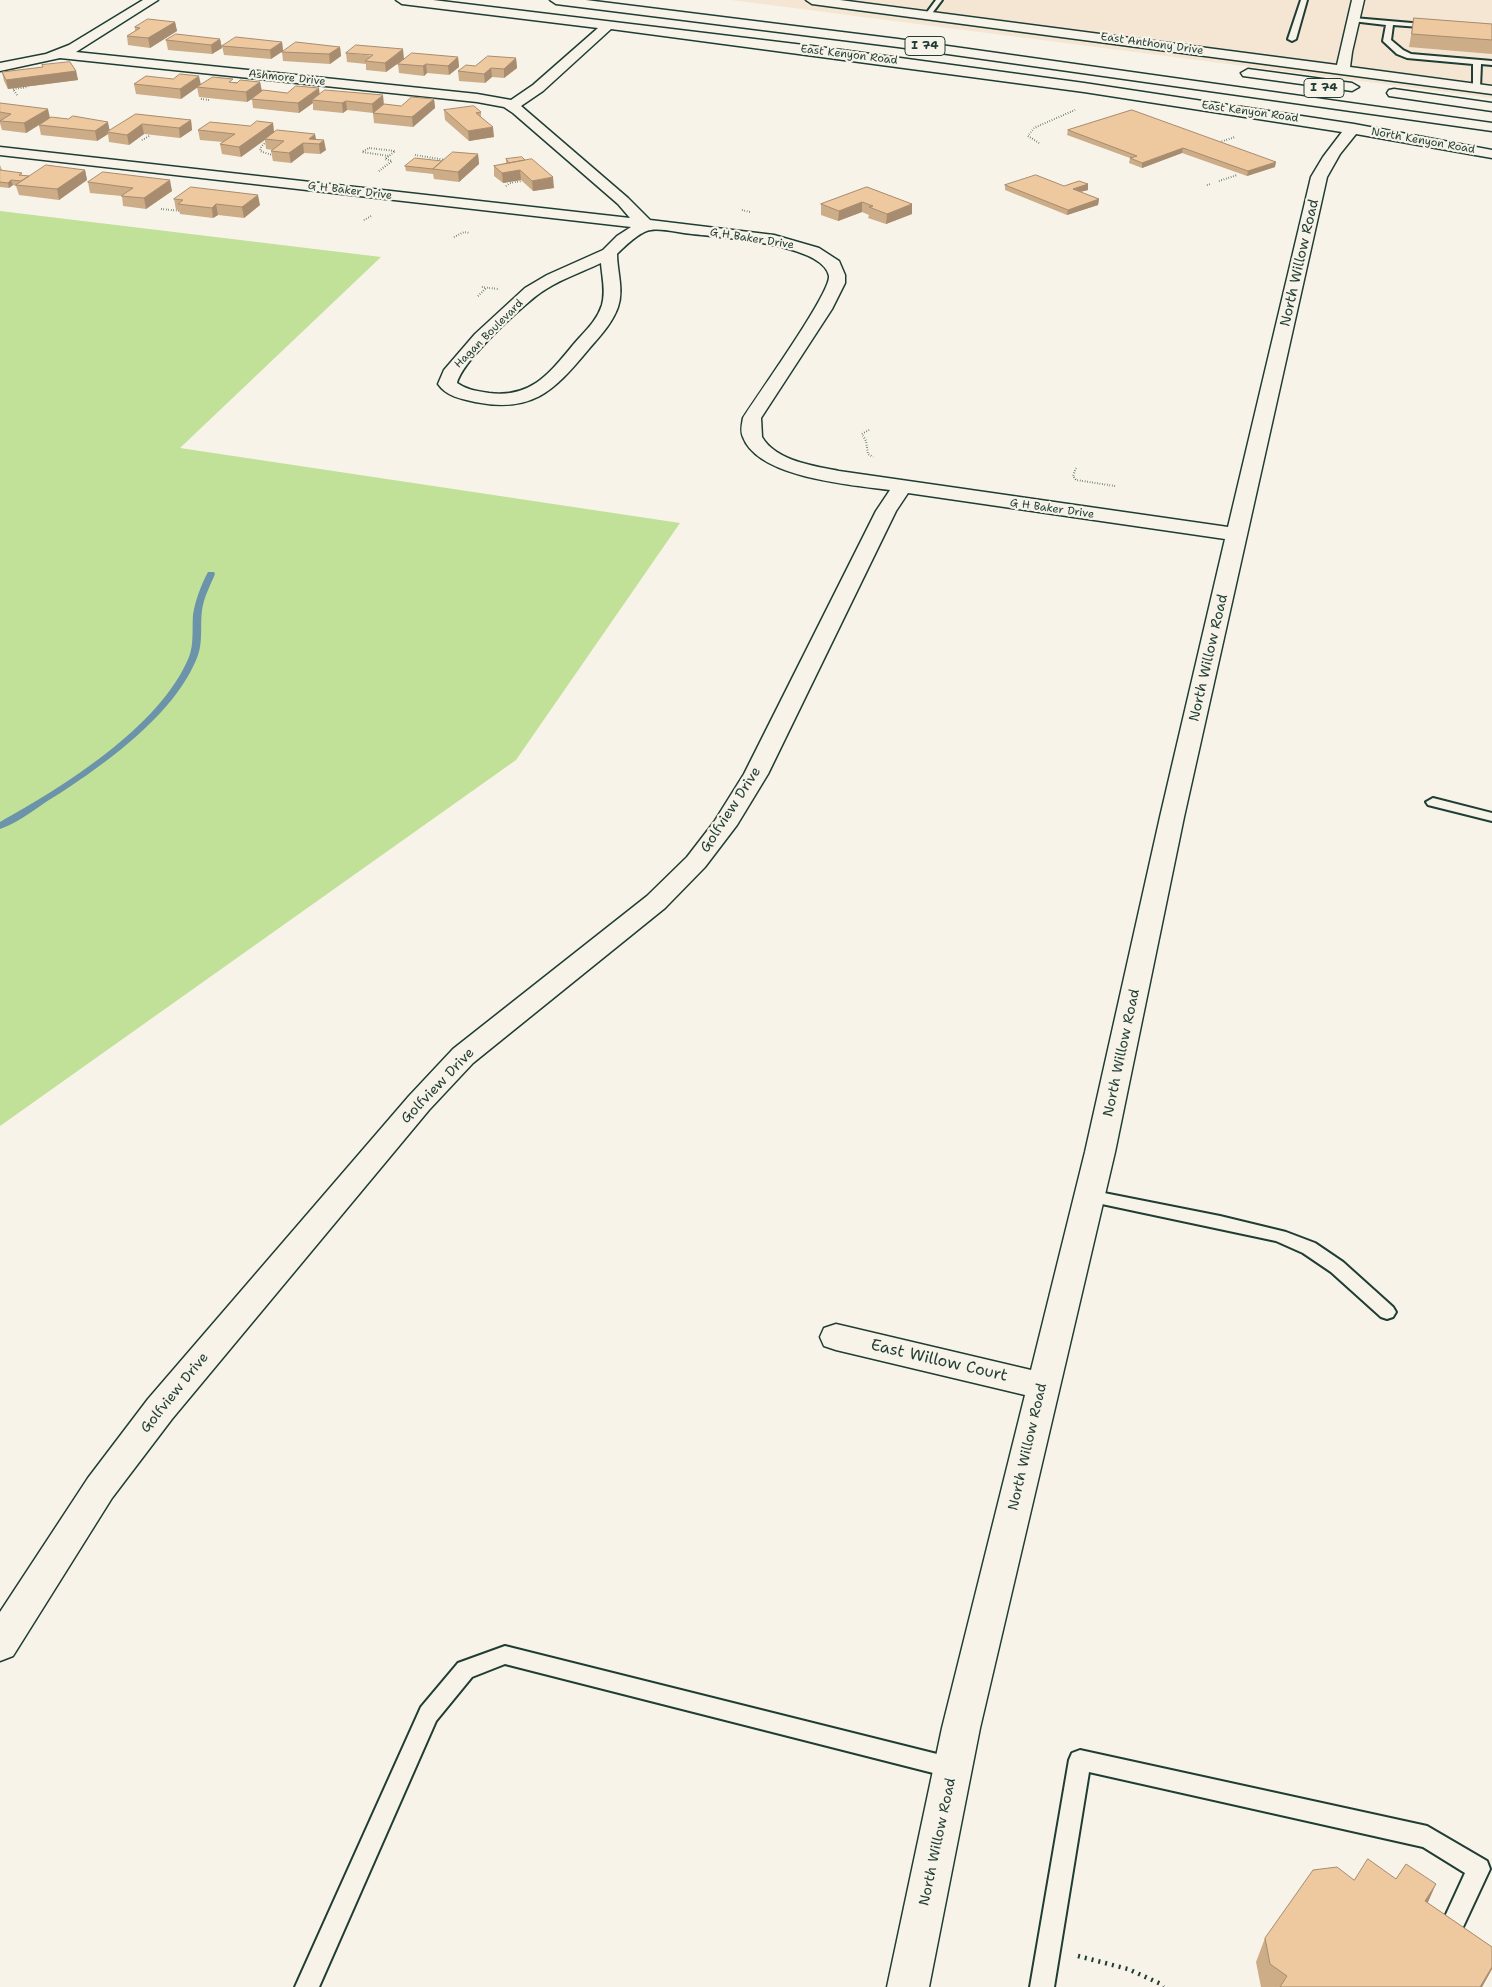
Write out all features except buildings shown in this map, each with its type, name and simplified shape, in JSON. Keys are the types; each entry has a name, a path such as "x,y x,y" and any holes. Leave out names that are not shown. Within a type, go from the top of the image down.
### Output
{"main road":[{"path":"0,67 61,54 84,43 152,0"},
{"name":"East Kenyon Road","path":"402,0 911,63 1354,128"},
{"name":"I 74","path":"556,0 898,43 1492,127"},
{"name":"East Anthony Drive","path":"812,0 833,1 1492,90"},
{"path":"1343,70 1345,52 1358,0"},
{"path":"608,25 538,88 512,106 623,201 646,225"},
{"name":"Ashmore Drive","path":"61,54 476,98 512,106"},
{"name":"I 74","path":"1234,73 1372,93 1492,114"},
{"path":"1372,93 1492,107"},
{"path":"1293,98 1492,135"},
{"name":"North Kenyon Road","path":"1354,128 1492,154"},
{"name":"North Willow Road","path":"908,1987 953,1768 1042,1386 1089,1196 1172,817 1319,177 1328,159 1354,128"},
{"name":"G H Baker Drive","path":"0,151 774,240 814,251 833,265 838,275 837,282 823,310 755,412 751,428 752,438 767,454 797,467 902,488 1238,535"},
{"name":"Hagan Boulevard","path":"609,253 611,304 604,319 563,369 544,387 532,394 503,399 467,395 447,384 450,374 481,338 531,292 553,279 609,253 623,239 646,225"},
{"name":"Golfview Drive","path":"0,1644 100,1488 160,1409 419,1103 463,1056 656,902 696,862 725,824 756,774 886,511 902,488"},
{"name":"East Willow Court","path":"836,1337 1042,1386"}],"lane":[{"path":"928,14 939,0"},
{"path":"1292,39 1304,0"},
{"path":"1354,20 1446,27"},
{"path":"1390,23 1387,41 1400,52 1410,56 1492,63"},
{"path":"1476,88 1477,62"},
{"path":"1433,802 1492,816"},
{"path":"1089,1196 1280,1236 1309,1248 1337,1266 1387,1312"},
{"path":"307,1987 428,1714 465,1670 505,1655 953,1768"},
{"path":"1042,1987 1080,1760 1427,1837 1479,1869 1448,1934"}],"path":[{"path":"17,95 13,90 28,87"},
{"path":"204,98 200,100 209,100"},
{"path":"1039,143 1028,136 1034,128 1078,109"},
{"path":"142,140 149,136"},
{"path":"1216,143 1235,137"},
{"path":"270,138 261,147 260,151 272,154"},
{"path":"377,172 392,161 385,159 390,156 395,151 369,148 362,152 390,156"},
{"path":"268,157 276,152"},
{"path":"415,155 442,158 446,160 445,163"},
{"path":"1219,181 1236,175"},
{"path":"1207,186 1211,184"},
{"path":"161,209 184,212"},
{"path":"454,237 464,232 470,233"},
{"path":"478,296 486,288"},
{"path":"869,430 862,434 866,441 868,454 881,459"},
{"path":"1076,468 1073,476 1076,480 1115,486"},
{"path":"1048,1948 1128,1970 1161,1984 1163,1987"}],"shaded area":[{"path":"731,0 1492,0 1492,98"}],"green space":[{"path":"0,211 381,257 180,448 680,523 516,760 0,1126"}],"waterway":[{"path":"0,826 52,795 111,753 139,729 163,704 182,679 194,655 198,610 211,574"}]}
